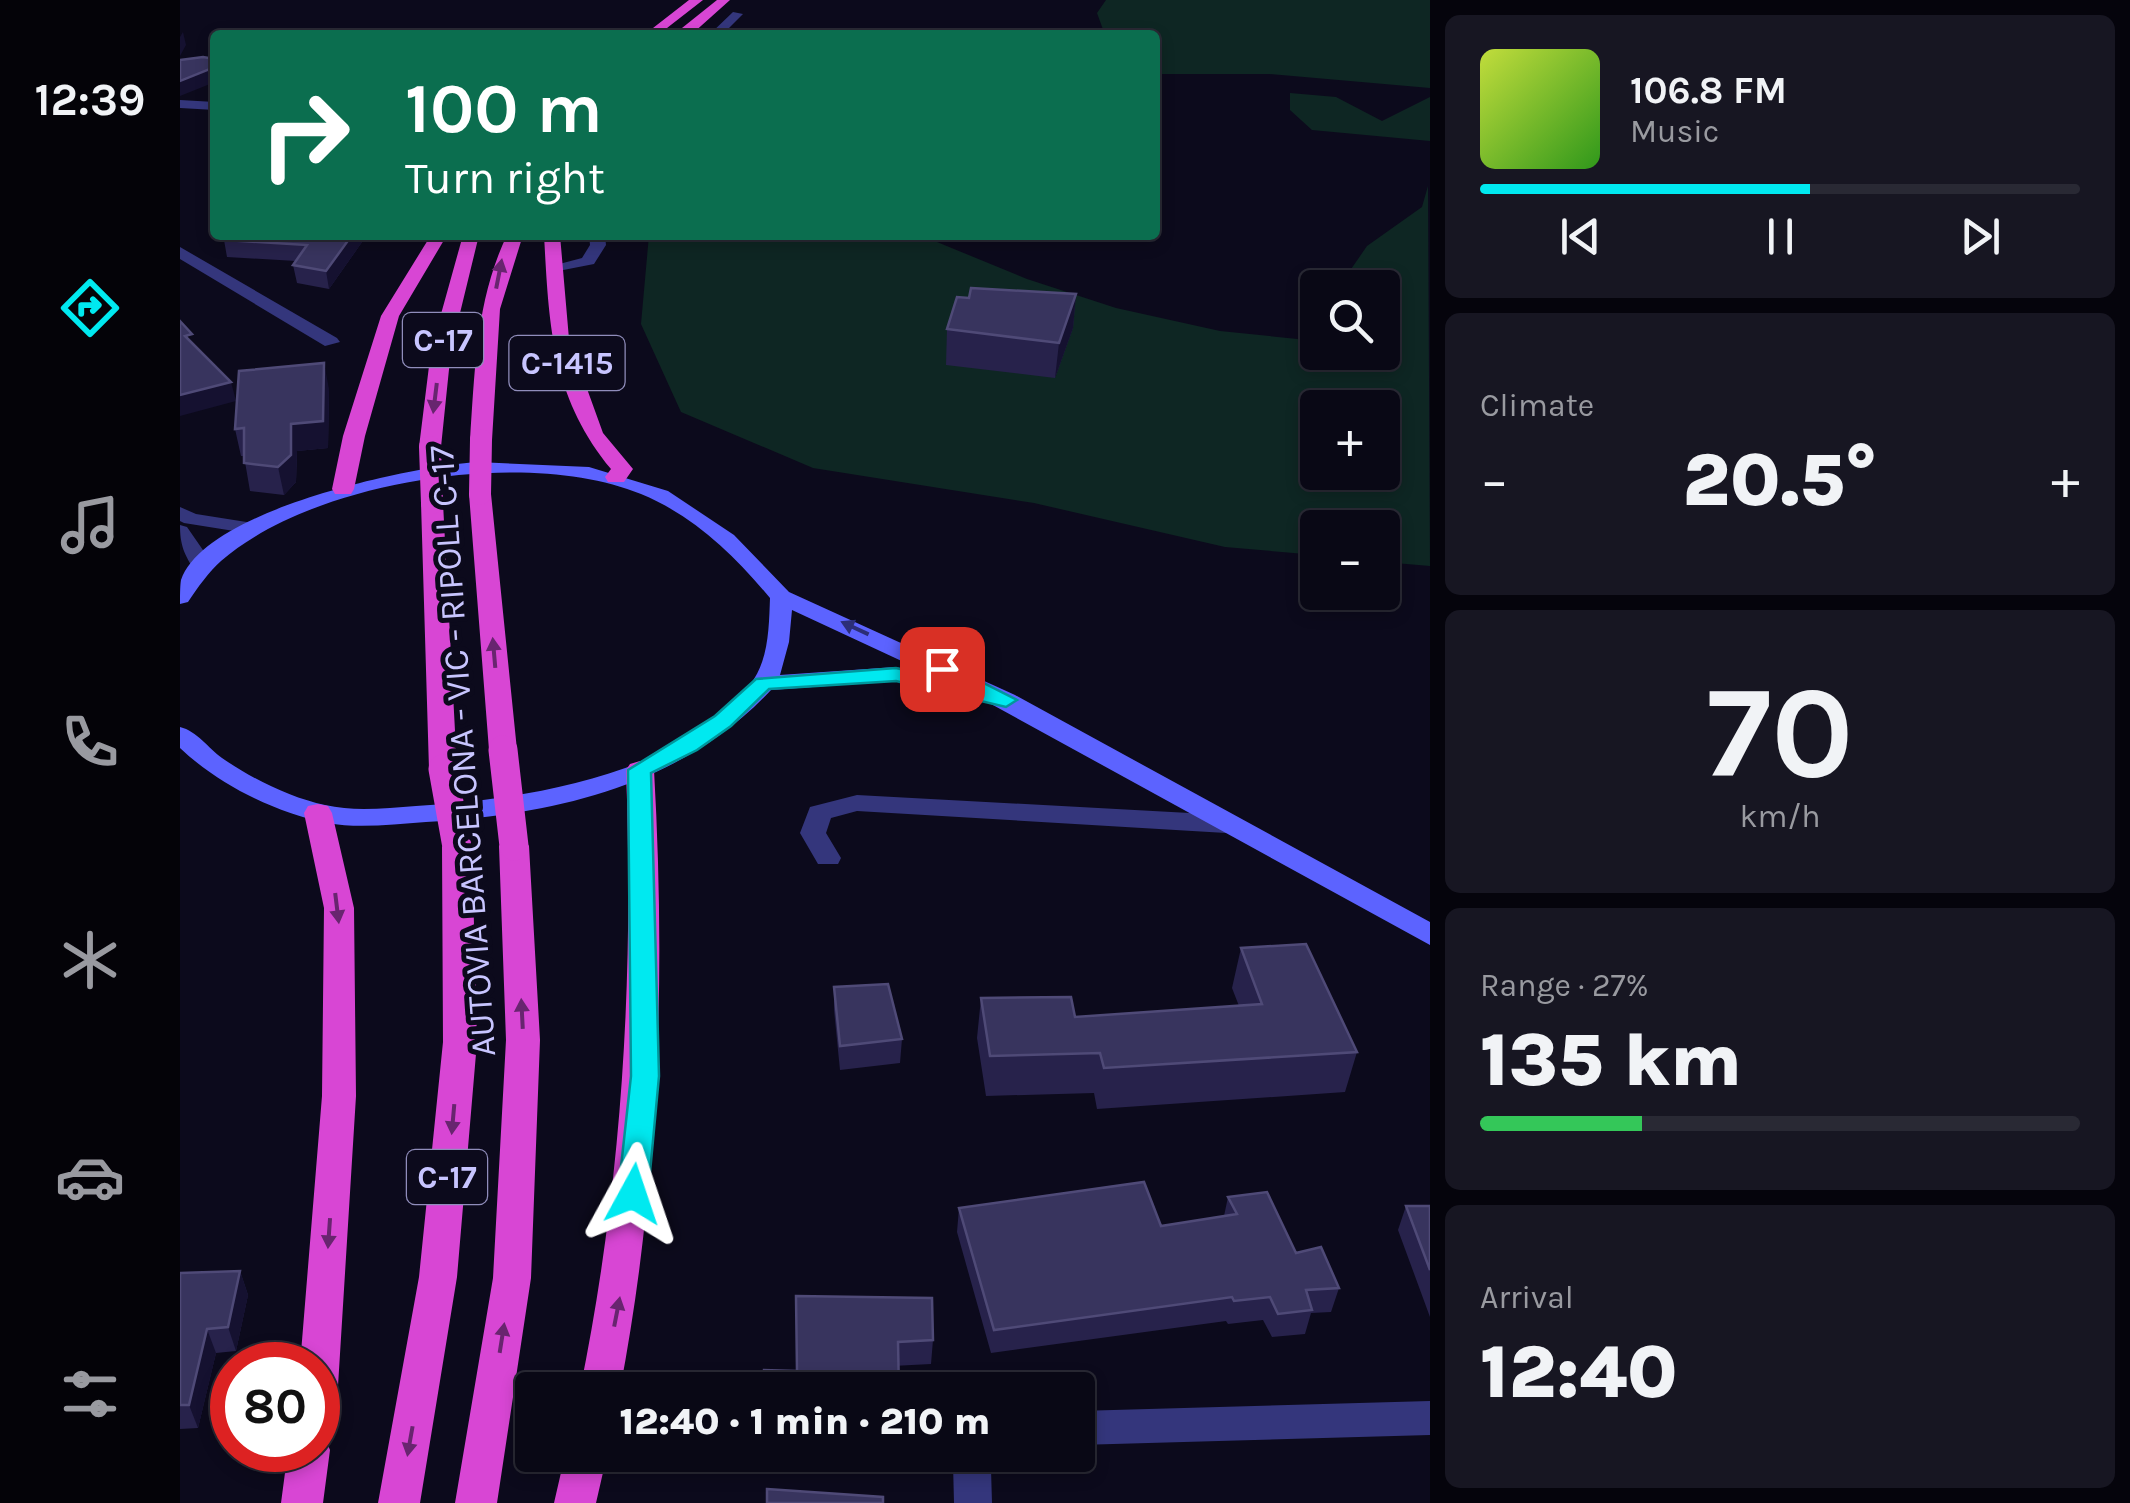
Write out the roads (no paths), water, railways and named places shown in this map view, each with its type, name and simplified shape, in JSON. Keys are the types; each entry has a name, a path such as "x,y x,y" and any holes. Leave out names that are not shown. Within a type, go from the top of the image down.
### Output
{"highway":[{"path":"657,30 697,0"},
{"path":"688,30 724,0"},
{"path":"343,490 358,420 390,316 436,240"},
{"name":"AUTOVIA BARCELONA - VIC - RIPOLL C-17","path":"398,1503 438,1277 460,1042 458,847 443,769 430,447 441,350 470,240"},
{"name":"AUTOVIA BARCELONA - VIC - RIPOLL C-17","path":"476,1503 512,1278 523,1040 514,846 480,494 487,341 502,258 511,240"},
{"name":"C-1415","path":"552,240 559,340 592,434 622,469 616,477"},
{"path":"603,1372 630,1234 645,1076 640,770"},
{"path":"318,813 339,908 339,1096 321,1342"},
{"path":"302,1503 306,1472"},
{"path":"575,1503 582,1472"}],"main road":[{"path":"180,597 203,566 253,528 343,490 418,471 458,466 524,467 616,477 658,493 696,514 738,545 782,597 1006,700 1430,935"},
{"path":"180,734 215,765 318,813 371,817 482,812 576,792 640,770 689,746 723,721 763,683 776,642 782,597"},
{"path":"763,683 896,674 1006,700"}],"street":[{"path":"720,30 737,14"},
{"path":"180,104 210,106"},
{"path":"554,270 588,262 597,240"},
{"path":"180,252 332,342"},
{"path":"180,513 191,519 253,528"},
{"path":"180,531 203,566"},
{"path":"828,858 814,833 820,813 857,802 1226,824"},
{"path":"1095,1428 1430,1418"},
{"path":"972,1472 973,1503"}]}
